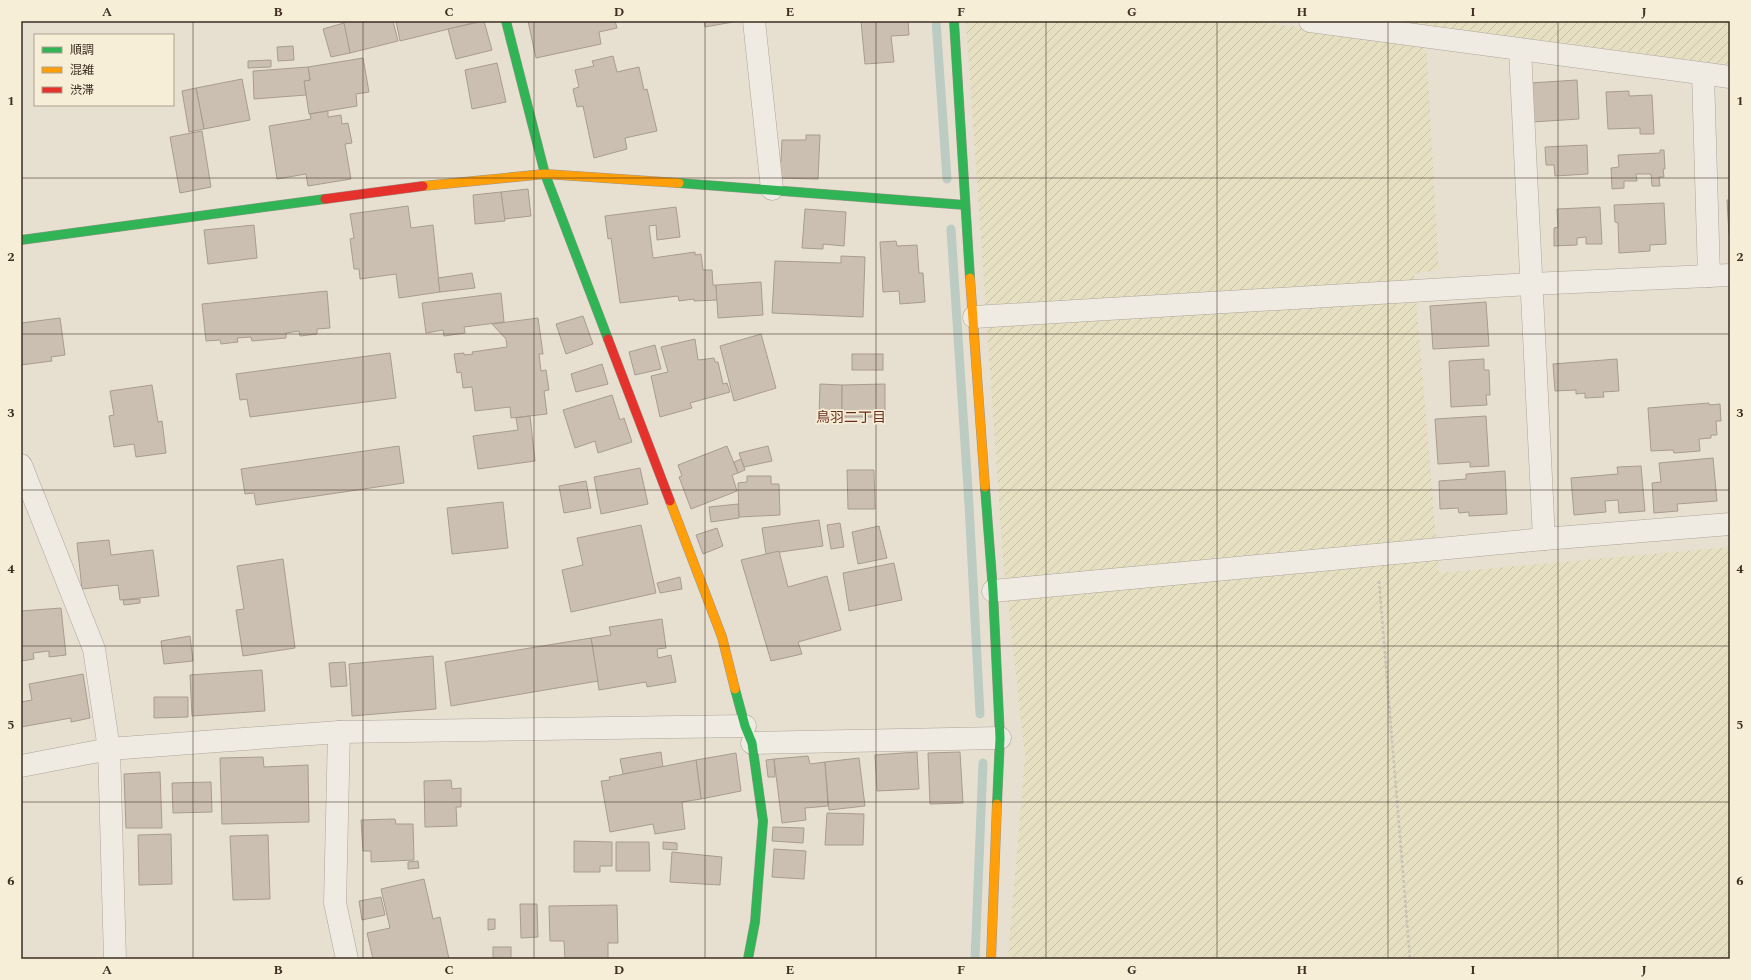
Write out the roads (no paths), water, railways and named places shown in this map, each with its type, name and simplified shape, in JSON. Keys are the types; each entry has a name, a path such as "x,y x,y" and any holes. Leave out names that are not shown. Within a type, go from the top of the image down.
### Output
{"street":[{"path":"506,21 545,174 722,637 748,735 763,821 755,922 748,959"},
{"path":"754,21 772,189"},
{"path":"954,21 965,205 993,591 1000,738 991,959"},
{"path":"1310,21 1730,77"},
{"path":"1520,50 1530,284 1544,539"},
{"path":"974,317 1530,284 1720,276 1703,74"},
{"path":"21,240 418,186 545,174 772,189 965,205"},
{"path":"21,465 94,649 110,749 115,959"},
{"path":"993,591 1544,539 1730,524"},
{"path":"339,732 335,903 347,959"},
{"path":"21,766 110,749 339,732 1000,738"}],"waterway":[{"path":"936,21 947,179"},
{"path":"951,229 969,505 980,714"},
{"path":"975,959 983,763"}],"district":[{"name":"鳥羽二丁目","path":"851,417"}]}
